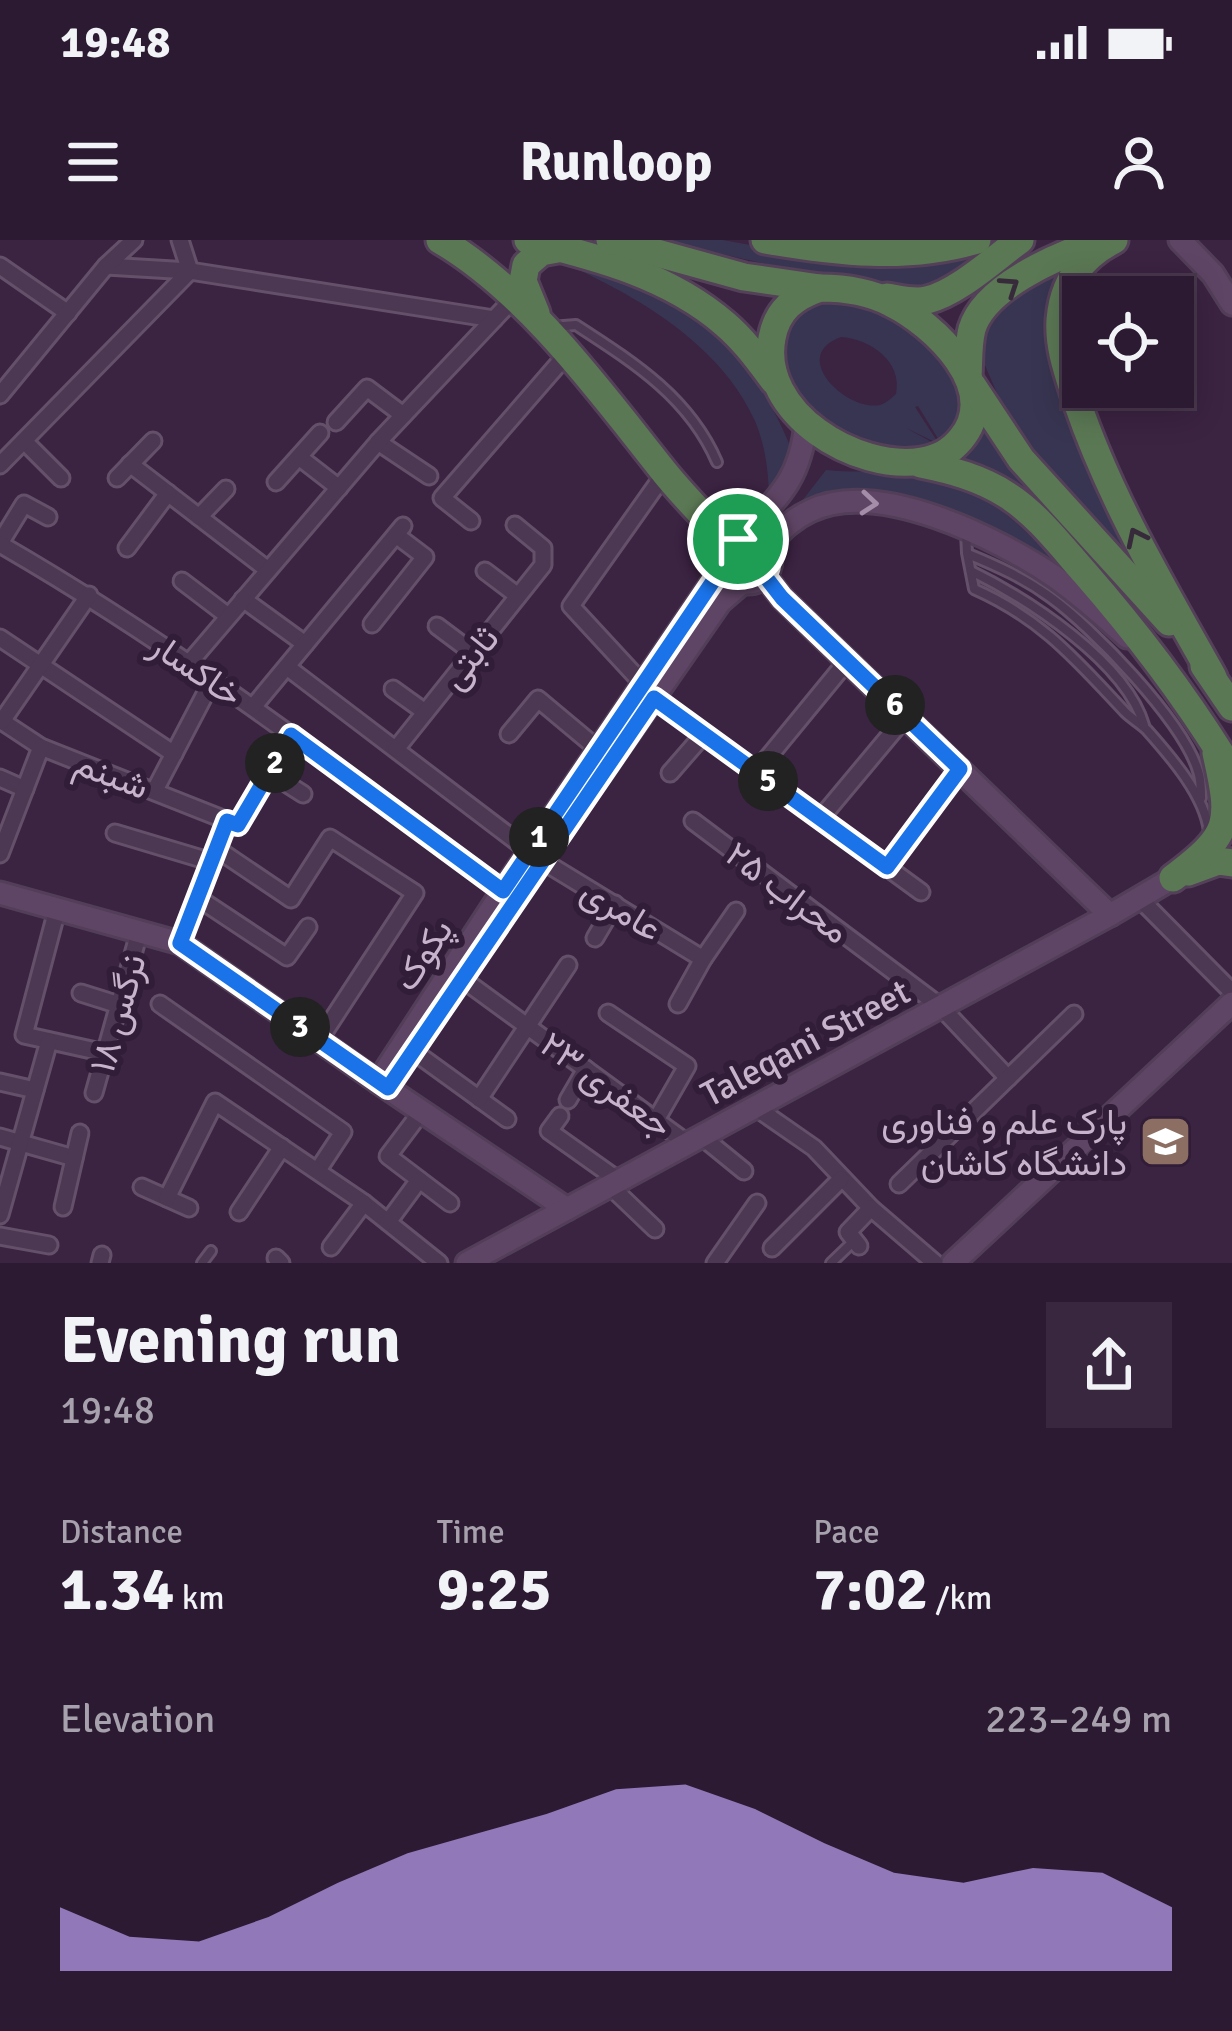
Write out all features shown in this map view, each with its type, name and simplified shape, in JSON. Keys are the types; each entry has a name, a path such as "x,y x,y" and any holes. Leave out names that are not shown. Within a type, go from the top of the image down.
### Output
{"highway":[{"path":"440,240 482,268 504,308 544,327"},
{"path":"528,240 657,280 709,310 729,327 794,411 841,445 862,454 944,469 1012,498 1103,594 1162,667 1232,772"},
{"path":"610,240 728,273 911,301 949,291 1020,240"},
{"path":"765,240 864,254 968,241"},
{"path":"911,463 952,450 966,434 974,408 971,332 992,298 1024,276 1081,248 1110,240"},
{"path":"1110,240 1082,262 1065,291 1060,321 1066,368 1093,447 1148,562 1213,677"},
{"path":"563,248 537,254 524,272 527,296 544,327 731,549"},
{"path":"709,310 721,307 729,297 728,273"},
{"path":"776,384 771,344 777,319 800,295 820,288"},
{"path":"875,296 928,326 955,356 1038,479 1168,620 1232,704"},
{"path":"988,484 987,470 993,458 1012,446"},
{"path":"1173,878 1224,854 1229,807 1212,738"}],"street":[{"path":"0,394 106,266 134,240"},
{"path":"180,240 190,271"},
{"path":"1180,240 1214,274 1232,304"},
{"path":"0,266 68,313"},
{"path":"106,266 190,271 504,308"},
{"path":"0,465 190,271"},
{"path":"189,663 378,442 504,308"},
{"path":"471,521 442,498 567,354"},
{"path":"336,422 367,388 403,415"},
{"name":"پکوک","path":"383,1085 413,1051 535,855 649,691 731,549 791,479 803,452 806,423"},
{"path":"276,482 320,433"},
{"path":"24,441 61,478"},
{"path":"118,478 153,441"},
{"path":"378,442 429,476"},
{"path":"298,457 339,488"},
{"path":"130,464 268,569"},
{"path":"665,473 571,606 649,691 921,892"},
{"path":"200,517 226,489"},
{"path":"127,548 168,493"},
{"path":"766,547 784,526 810,511 858,500 888,504 967,542 987,538 1052,575 1162,667"},
{"path":"0,543 24,504 47,517"},
{"name":"ثابتی","path":"396,749 543,565 543,548 515,525"},
{"path":"253,707 399,530 425,557 372,624"},
{"path":"748,537 766,547 770,566 757,582 742,583 728,574 731,549 748,537"},
{"name":"خاکسار","path":"0,543 89,595 213,679 503,891"},
{"path":"485,571 518,596"},
{"path":"765,576 782,598 1109,915"},
{"path":"182,581 228,616"},
{"name":"پکوک","path":"562,817 598,750 720,602 742,583"},
{"path":"1,721 89,595"},
{"path":"242,598 305,644"},
{"path":"437,626 472,653"},
{"path":"0,638 174,754"},
{"path":"756,772 848,660"},
{"name":"عامری","path":"287,667 535,855 703,958"},
{"path":"155,790 213,679"},
{"path":"393,689 425,712"},
{"path":"509,734 538,700 598,750"},
{"path":"820,819 905,716"},
{"name":"شبنم","path":"1,721 41,747 227,821"},
{"path":"670,773 704,734"},
{"path":"180,943 227,821 238,825 291,735"},
{"path":"0,854 41,747"},
{"path":"887,867 960,769"},
{"path":"269,773 303,794"},
{"path":"0,778 25,789"},
{"name":"محراب ۲۵","path":"692,820 941,1007 1008,1078"},
{"path":"115,832 214,856 291,899 330,838 415,892 320,1040"},
{"name":"پکوک","path":"383,1085 503,891 535,855"},
{"name":"Taleqani Street","path":"466,1263 502,1256 567,1208 1173,878"},
{"path":"0,893 180,943 567,1208"},
{"path":"198,898 287,957 308,927"},
{"path":"1140,898 1232,992"},
{"path":"595,938 615,904"},
{"path":"57,910 23,1035 105,1053"},
{"path":"678,1004 736,910"},
{"name":"نرگس ۱۸","path":"94,1093 139,933"},
{"path":"479,1099 568,965"},
{"name":"جعفری ۲۳","path":"461,978 656,1120 744,1171"},
{"path":"81,993 119,1005"},
{"path":"953,1263 1232,1003"},
{"path":"160,1004 344,1132 318,1170"},
{"path":"608,1013 687,1066 656,1120"},
{"path":"899,1184 1074,1014"},
{"path":"0,1215 3,1189 49,1041"},
{"path":"413,1051 507,1119"},
{"path":"586,1069 549,1131 614,1182 655,1229"},
{"path":"0,1082 34,1090"},
{"path":"167,1198 215,1102 364,1202 440,1263"},
{"path":"755,1107 814,1148 871,1208 935,1263"},
{"path":"422,1111 388,1156 450,1203"},
{"path":"63,1207 80,1133"},
{"path":"0,1137 74,1158"},
{"path":"238,1212 282,1147"},
{"path":"772,1248 841,1179"},
{"path":"388,1222 419,1180"},
{"path":"142,1187 189,1208"},
{"path":"331,1247 364,1202"},
{"path":"715,1263 757,1203"},
{"path":"857,1243 848,1232 871,1208"},
{"path":"0,1236 49,1245"}],"lane":[{"path":"544,327 576,325 631,362 699,424 718,462"},
{"path":"967,542 974,589 1006,603 1077,658 1128,716 1144,727 1202,801"},
{"path":"967,542 1052,598 1133,675 1176,730 1198,770 1210,845 1224,854"},
{"path":"970,570 1018,594 1094,655 1138,706 1144,727"},
{"path":"1094,655 1105,646"},
{"path":"832,1263 857,1243"},
{"path":"202,1263 211,1250"}],"shaded area":[{"path":"661,240 723,240 794,253 956,254 1007,241 945,281 916,288 846,280"},
{"path":"550,257 661,294 730,347 758,384 791,448 769,494 755,421 719,366 695,342 639,302"},
{"path":"1053,272 1056,276 1044,318 1045,341 1062,390 1062,408 1068,408 1138,575 1013,430 977,347 991,309"},
{"path":"840,301 877,310 906,326 948,366 962,398 962,414 942,445 918,406 939,444 906,428 939,446 884,448 831,425 791,388 785,374 787,332 802,309 810,313 804,308","holes":["841,337 873,347 895,372 896,394 882,404 867,405 839,392 821,369 826,346"]},
{"path":"980,411 1114,578 1109,582 953,458"},
{"path":"826,470 885,472 972,493 1011,518 1067,578 939,512 795,510"}],"place":[{"name":"پارک علم و فناوری دانشگاه کاشان","path":"1166,1142"}],"route":[{"path":"738,539 759,540 766,547 771,556 765,576 782,598 960,769 887,867 654,698 388,1088 180,943 227,821 238,825 291,735 503,891 738,539"}]}
